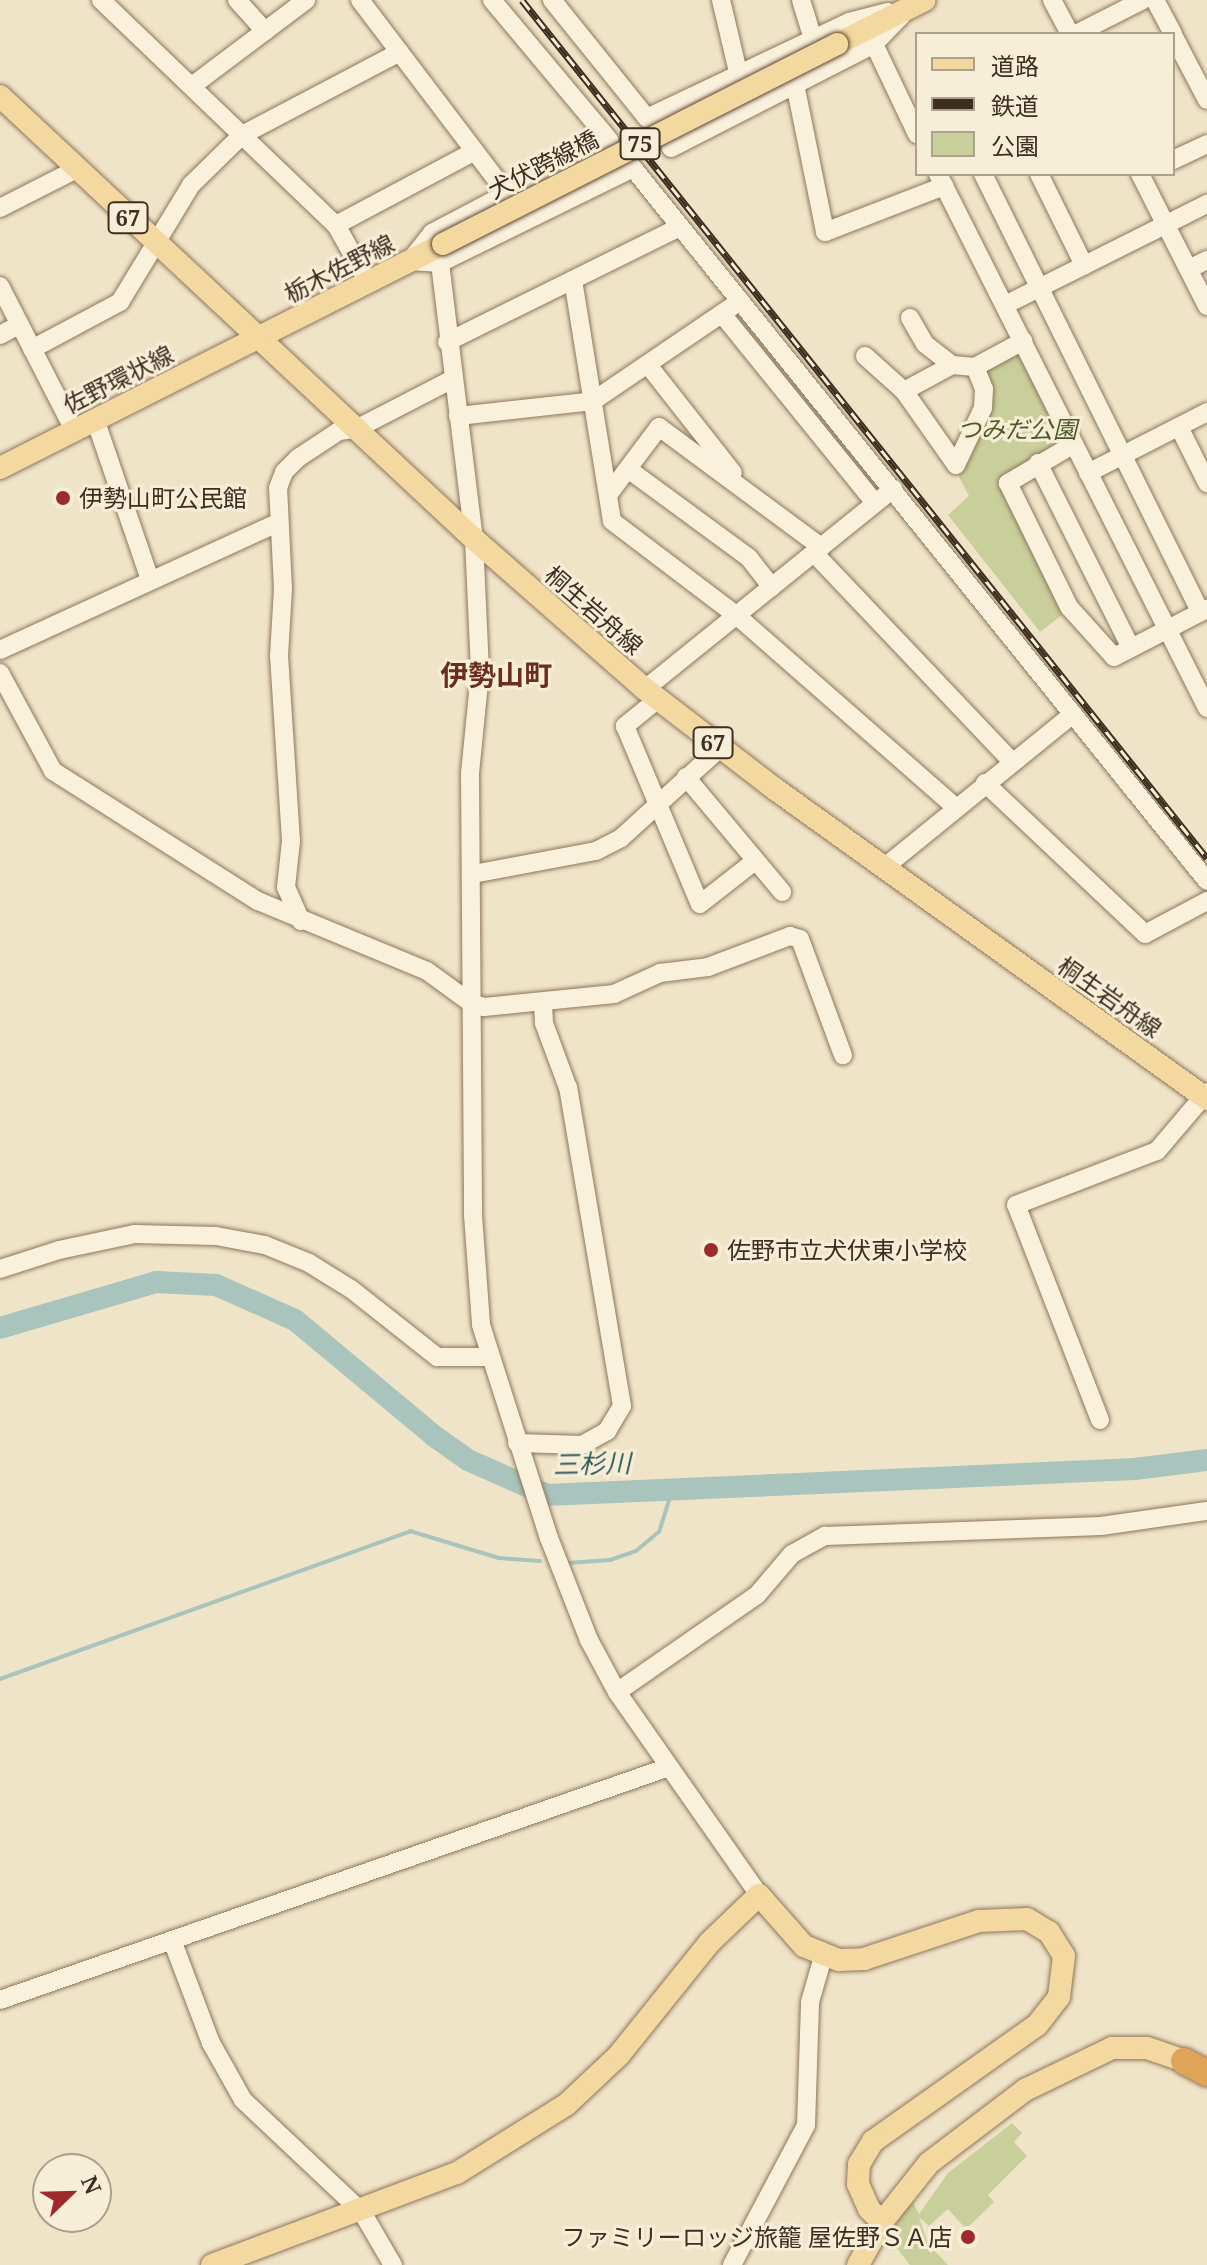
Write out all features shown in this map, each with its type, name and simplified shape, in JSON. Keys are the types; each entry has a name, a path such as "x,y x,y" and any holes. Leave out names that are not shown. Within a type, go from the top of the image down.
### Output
{"main road":[{"name":"犬伏跨線橋","path":"441,253 914,2"},
{"name":"桐生岩舟線","path":"0,96 474,539 651,694 720,748 1206,1095"},
{"name":"栃木佐野線","path":"259,338 410,261 441,253"},
{"name":"佐野環状線","path":"0,468 259,338"},
{"path":"212,2265 362,2212 457,2173 566,2105 619,2055 709,1943 759,1895 804,1946 823,1957 864,1959 979,1921 1013,1917 1049,1932 1064,1956 1064,1985 1037,2025 882,2132 864,2152 858,2184 869,2209 882,2222"},
{"path":"858,2265 882,2222 929,2163 1025,2090 1091,2055 1132,2047 1199,2066"}],"street":[{"path":"101,0 336,225 368,282"},
{"path":"237,0 265,31"},
{"path":"192,86 306,0"},
{"path":"360,0 507,194"},
{"path":"410,261 432,233 609,140 492,0"},
{"path":"552,0 647,118 849,22 914,2"},
{"path":"721,0 739,76"},
{"path":"801,0 813,39"},
{"path":"1052,0 1069,32"},
{"path":"1080,32 1143,0"},
{"path":"1155,0 1172,32"},
{"path":"671,148 874,44 914,2"},
{"path":"1175,38 1207,100"},
{"path":"874,44 914,123"},
{"path":"32,349 111,309 157,245 191,185 242,135 400,52"},
{"path":"795,84 825,232 941,180 1207,708"},
{"path":"1175,159 1207,144"},
{"path":"336,225 475,151"},
{"path":"759,1895 617,1692 574,1607 488,1357 474,1251 471,1003 473,874 470,773 480,673 474,539 447,342 441,253 633,168 1207,881"},
{"path":"0,208 77,169"},
{"path":"984,176 1204,610 1131,648 1109,655 1069,607 1008,486 1011,477 1074,444"},
{"path":"1040,176 1084,265"},
{"path":"1142,176 1207,306"},
{"path":"1005,305 1207,204"},
{"path":"447,342 680,227"},
{"path":"1189,269 1207,260"},
{"path":"573,280 608,495 617,528 736,615 954,806"},
{"path":"0,286 74,430"},
{"path":"458,416 593,401 740,301"},
{"path":"722,314 875,503"},
{"path":"910,318 925,344 952,365 975,367 1023,341"},
{"path":"0,335 19,325"},
{"path":"865,356 904,391 956,465 983,408 984,389 975,367"},
{"path":"648,365 749,493"},
{"path":"904,391 952,365"},
{"path":"301,921 286,887 291,841 279,656 283,589 277,523 284,472 339,431 356,429 453,379"},
{"path":"1088,473 1207,412"},
{"path":"95,419 150,580"},
{"path":"608,495 659,427 749,493 818,550 1013,763"},
{"path":"1179,427 1207,483"},
{"path":"1038,463 1131,648"},
{"path":"628,469 749,558 772,587"},
{"path":"755,861 700,904 625,726 651,694 736,615 893,489"},
{"path":"0,650 277,523"},
{"path":"0,673 53,771 217,878 301,921 427,971 471,1003 484,1007 614,994 660,973 708,967 790,936 800,939 843,1055"},
{"path":"886,866 954,806 1073,714"},
{"path":"473,874 596,851 621,838 655,803 720,748"},
{"path":"686,777 782,892"},
{"path":"985,783 1145,934 1207,901"},
{"path":"517,1443 582,1445 607,1431 622,1406 568,1088 544,1023 543,1002"},
{"path":"1100,1420 1016,1205 1157,1151 1206,1095"},
{"path":"0,1269 109,1238 175,1233 216,1236 265,1245 309,1263 351,1289 437,1357 488,1357"},
{"path":"617,1692 757,1595 792,1554 825,1536 1101,1526 1207,1511"},
{"path":"0,2000 669,1767"},
{"path":"172,1940 211,2043 243,2100 362,2212 393,2265"},
{"path":"732,2265 806,2125 810,2002 823,1957"}],"green space":[{"name":"つみだ公園","path":"1018,348 1066,441 998,480 1066,612 1040,632 948,515 969,496 958,475 988,407 986,365"},
{"path":"1012,2123 1022,2133 1014,2142 1027,2156 988,2195 994,2202 966,2229 948,2209 929,2226 919,2217 928,2244 948,2265 910,2265 884,2232 913,2202 919,2214 948,2173"}],"waterway":[{"name":"三杉川","path":"0,1328 156,1282 216,1285 295,1320 434,1436 468,1460 547,1495 1135,1469 1207,1460"},
{"path":"568,1563 610,1560 636,1551 659,1532 672,1491"},
{"path":"0,1679 410,1531 499,1558 540,1561"}],"railway":[{"path":"522,0 1207,858"}],"place":[{"name":"伊勢山町公民館","path":"63,498"},
{"name":"佐野市立犬伏東小学校","path":"711,1250"},
{"name":"ファミリーロッジ旅籠 屋佐野ＳＡ店","path":"968,2237"}],"district":[{"name":"伊勢山町","path":"496,674"}]}
